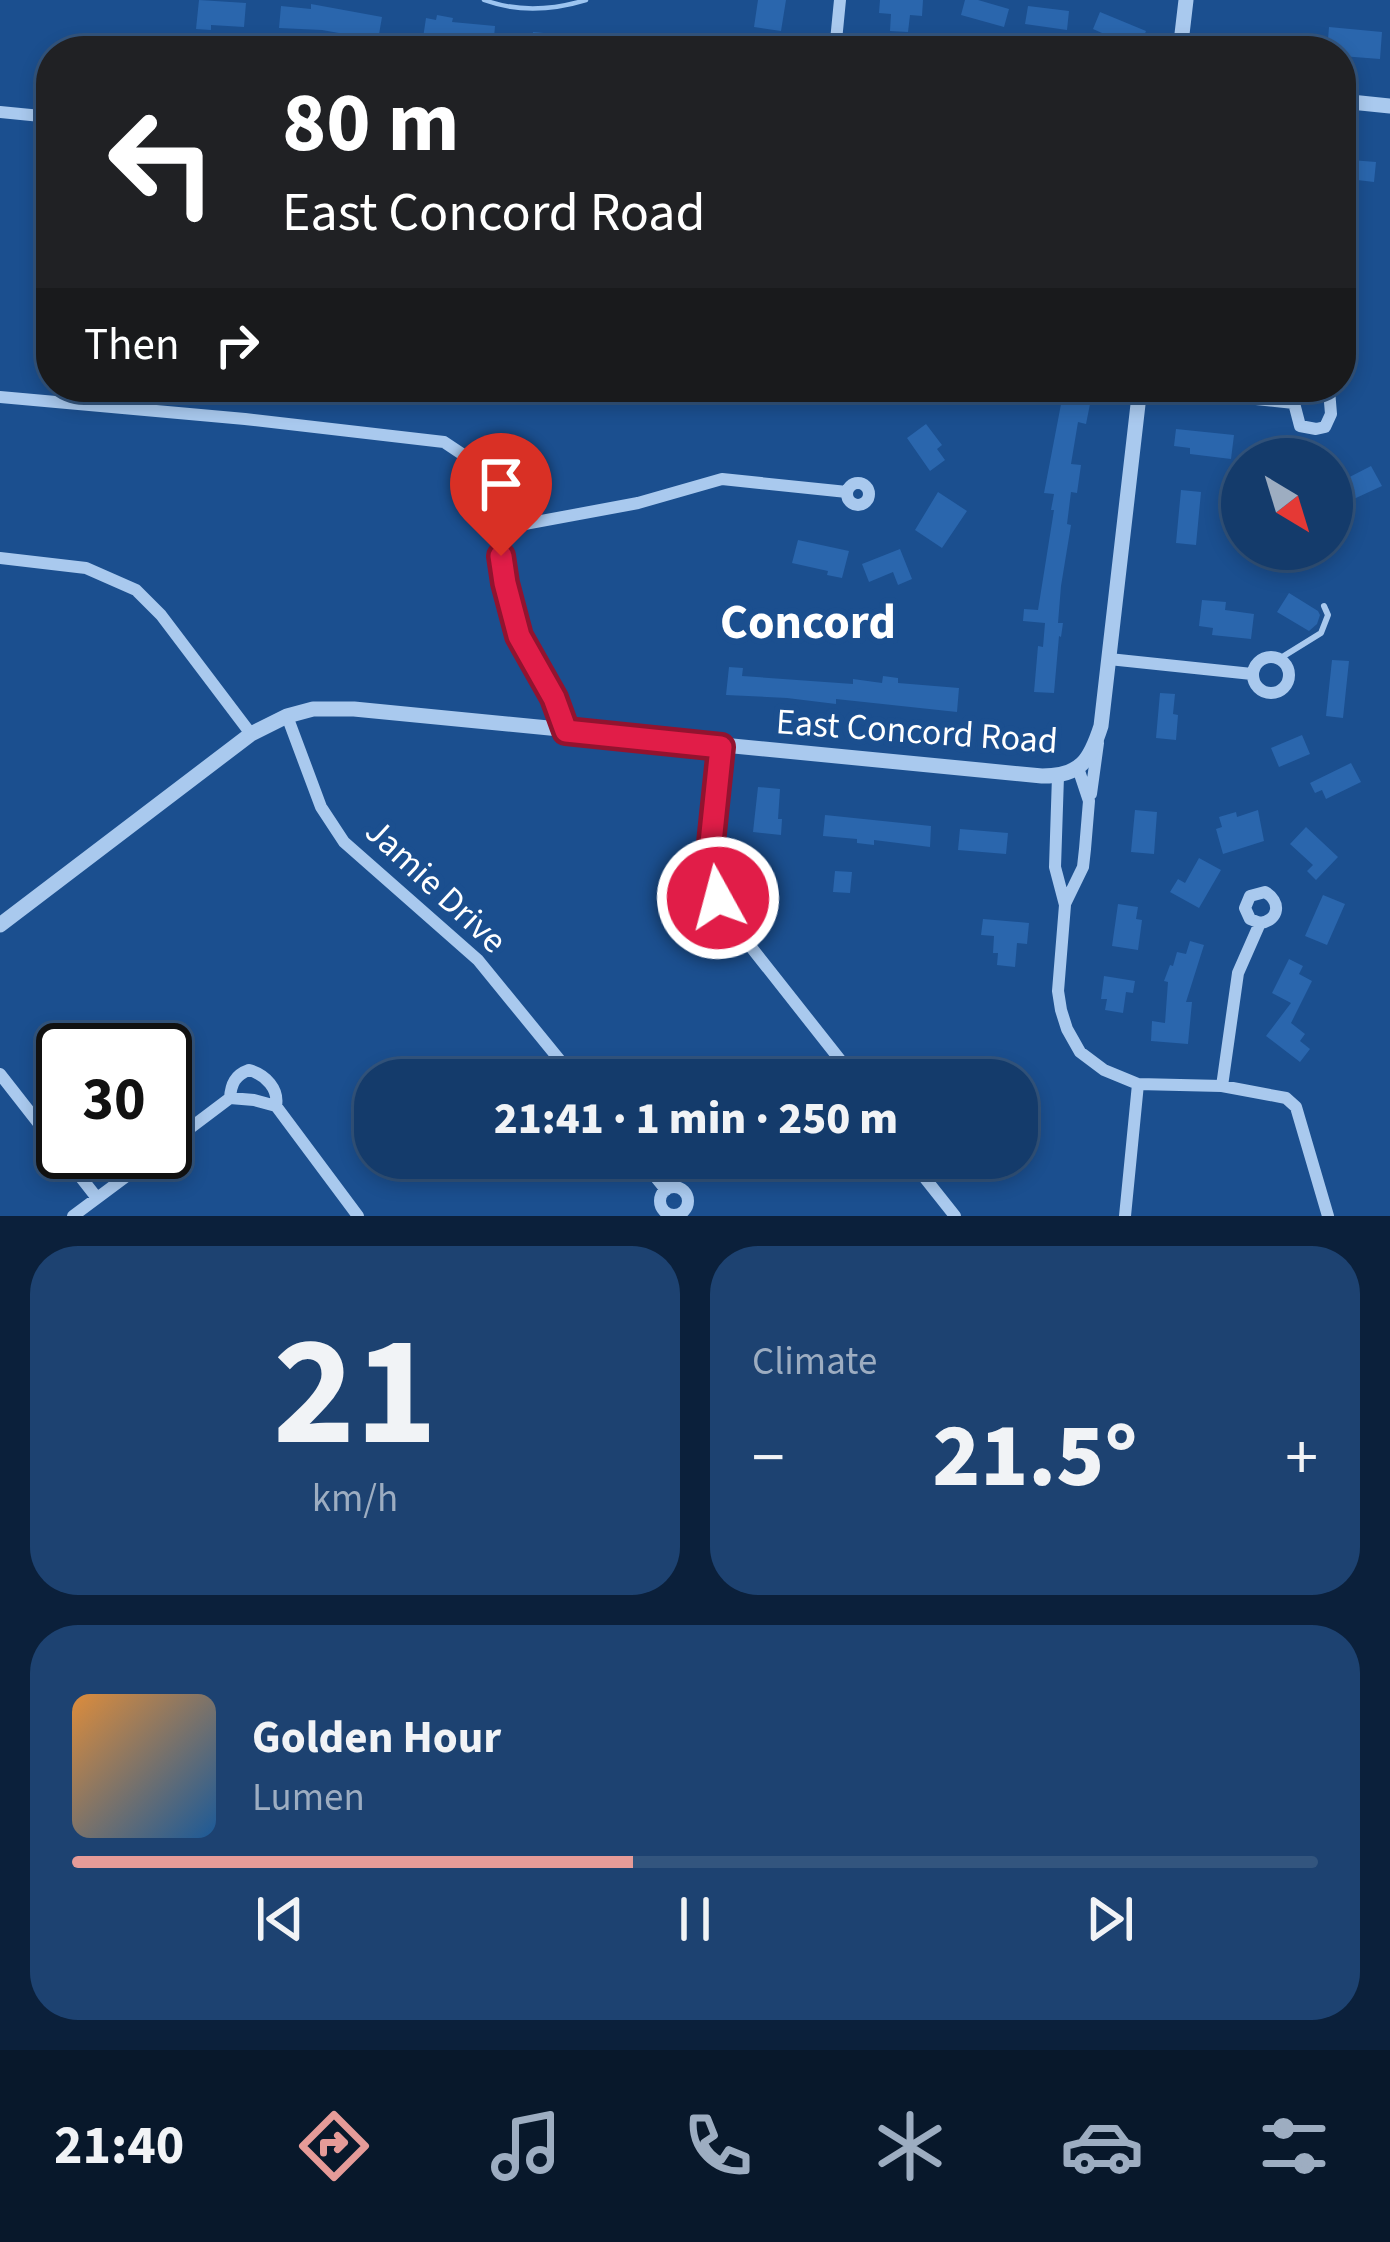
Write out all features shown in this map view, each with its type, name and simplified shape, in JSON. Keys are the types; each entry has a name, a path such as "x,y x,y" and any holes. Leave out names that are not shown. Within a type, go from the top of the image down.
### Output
{"street":[{"path":"836,36 840,0"},
{"path":"1182,36 1186,0"},
{"path":"1356,103 1390,106"},
{"path":"0,112 36,116"},
{"path":"0,397 36,400"},
{"path":"58,402 444,442 468,458 490,487 505,583 519,636 554,698 566,731"},
{"name":"East Concord Road","path":"0,925 251,734 313,709 354,709 1058,776 1078,768 1093,749 1101,726 1140,402"},
{"path":"1276,402 1294,404 1300,426 1316,430 1324,427 1331,414 1330,402"},
{"path":"498,529 638,503 722,479 847,492"},
{"path":"0,558 86,568 136,590 161,615 251,734"},
{"path":"1264,658 1279,658 1289,679 1274,693 1261,691 1252,674 1264,658"},
{"path":"1109,659 1252,674"},
{"name":"Jamie Drive","path":"287,716 321,807 344,842 478,960 559,1059"},
{"path":"1065,905 1083,867 1101,726"},
{"path":"721,747 709,862 718,898 736,928 839,1059"},
{"path":"1078,768 1090,801"},
{"path":"1058,776 1055,867 1065,905 1058,991 1060,1010 1080,1052 1104,1070 1138,1084 1222,1087 1286,1098 1296,1107 1328,1216"},
{"path":"1222,1087 1238,973 1259,923"},
{"path":"230,1098 236,1078 249,1070 266,1078 277,1095 275,1106"},
{"path":"0,1074 97,1198"},
{"path":"1125,1216 1138,1084"},
{"path":"192,1127 230,1098 275,1106 358,1216"},
{"path":"74,1216 123,1179"},
{"path":"657,1179 666,1190"},
{"path":"926,1179 955,1216"},
{"path":"679,1188 688,1197 686,1210 673,1216 662,1207 661,1198 666,1190 679,1188"}],"lane":[{"path":"1279,658 1321,633 1328,615 1324,606"}],"building":[{"path":"199,0 246,3 244,27 196,29"},
{"path":"758,0 786,0 781,31 754,27"},
{"path":"880,0 923,0 922,16 910,15 908,32 890,31 891,14 879,13"},
{"path":"965,0 1009,9 1004,27 961,15"},
{"path":"311,4 382,17 379,36 279,28 281,6 311,9"},
{"path":"1028,6 1069,11 1067,30 1025,24"},
{"path":"1100,12 1146,31 1144,36 1109,36 1093,29"},
{"path":"437,15 453,18 452,22 495,26 494,36 423,36 426,18 436,20"},
{"path":"1329,27 1382,32 1380,59 1356,57 1356,36 1328,36"},
{"path":"1356,160 1376,162 1374,182 1356,180"},
{"path":"1061,402 1090,404 1086,424 1078,422 1071,464 1081,465 1067,524 1071,525 1061,586 1058,623 1063,623 1054,693 1034,692 1045,623 1023,621 1024,609 1038,610 1054,510 1054,494 1044,493"},
{"path":"926,424 942,445 937,449 945,460 930,471 907,438"},
{"path":"1176,429 1234,435 1221,438 1221,458 1190,454 1190,448 1174,446"},
{"path":"1371,466 1382,486 1353,499 1353,475"},
{"path":"1181,490 1201,492 1196,545 1176,543"},
{"path":"938,492 967,511 942,548 915,530"},
{"path":"798,540 849,551 842,578 792,563"},
{"path":"900,549 912,579 898,585 893,572 869,582 862,564"},
{"path":"1289,593 1318,611 1317,624 1309,631 1277,612"},
{"path":"1202,600 1226,602 1225,610 1254,614 1251,639 1212,635 1213,628 1199,626"},
{"path":"1332,660 1349,661 1343,718 1326,716"},
{"path":"729,667 743,668 742,676 853,684 853,679 882,683 883,676 898,678 898,683 959,688 957,712 836,699 836,704 726,695"},
{"path":"1160,693 1175,694 1176,740 1156,738"},
{"path":"1302,735 1310,754 1279,767 1271,748"},
{"path":"1351,763 1361,782 1326,799 1322,790 1315,793 1310,783"},
{"path":"758,787 780,789 781,835 753,832"},
{"path":"1135,810 1157,812 1154,854 1131,852"},
{"path":"1258,810 1264,841 1223,854 1216,829 1222,827 1219,817"},
{"path":"825,815 931,826 930,847 874,840 874,845 823,836"},
{"path":"1306,827 1338,857 1316,880 1307,871 1313,865 1290,844"},
{"path":"960,829 1008,833 1006,854 958,850"},
{"path":"1199,858 1221,870 1199,908 1170,892 1178,879 1185,883"},
{"path":"835,871 852,872 850,893 833,892"},
{"path":"1323,895 1345,904 1327,945 1305,936"},
{"path":"1118,904 1138,907 1136,919 1142,920 1138,950 1112,946"},
{"path":"983,919 1029,923 1027,944 1017,943 1015,967 997,965 994,936 981,935"},
{"path":"1190,941 1204,945 1186,1002 1192,1002 1188,1044 1151,1041 1152,1021 1165,1023 1168,982 1164,981 1170,965 1177,952 1186,954"},
{"path":"1289,959 1303,966 1299,974 1312,981 1291,1023 1305,1034 1300,1041 1310,1049 1300,1062 1266,1036 1291,1003 1272,993"},
{"path":"1104,976 1135,981 1133,993 1126,992 1123,1013 1105,1010 1107,999 1101,999"}],"waterway":[{"path":"484,0 535,8 586,0"}],"district":[{"name":"Concord","path":"808,621"}],"route":[{"path":"501,556 519,636 554,698 566,731 721,747 709,862 718,898"}]}
